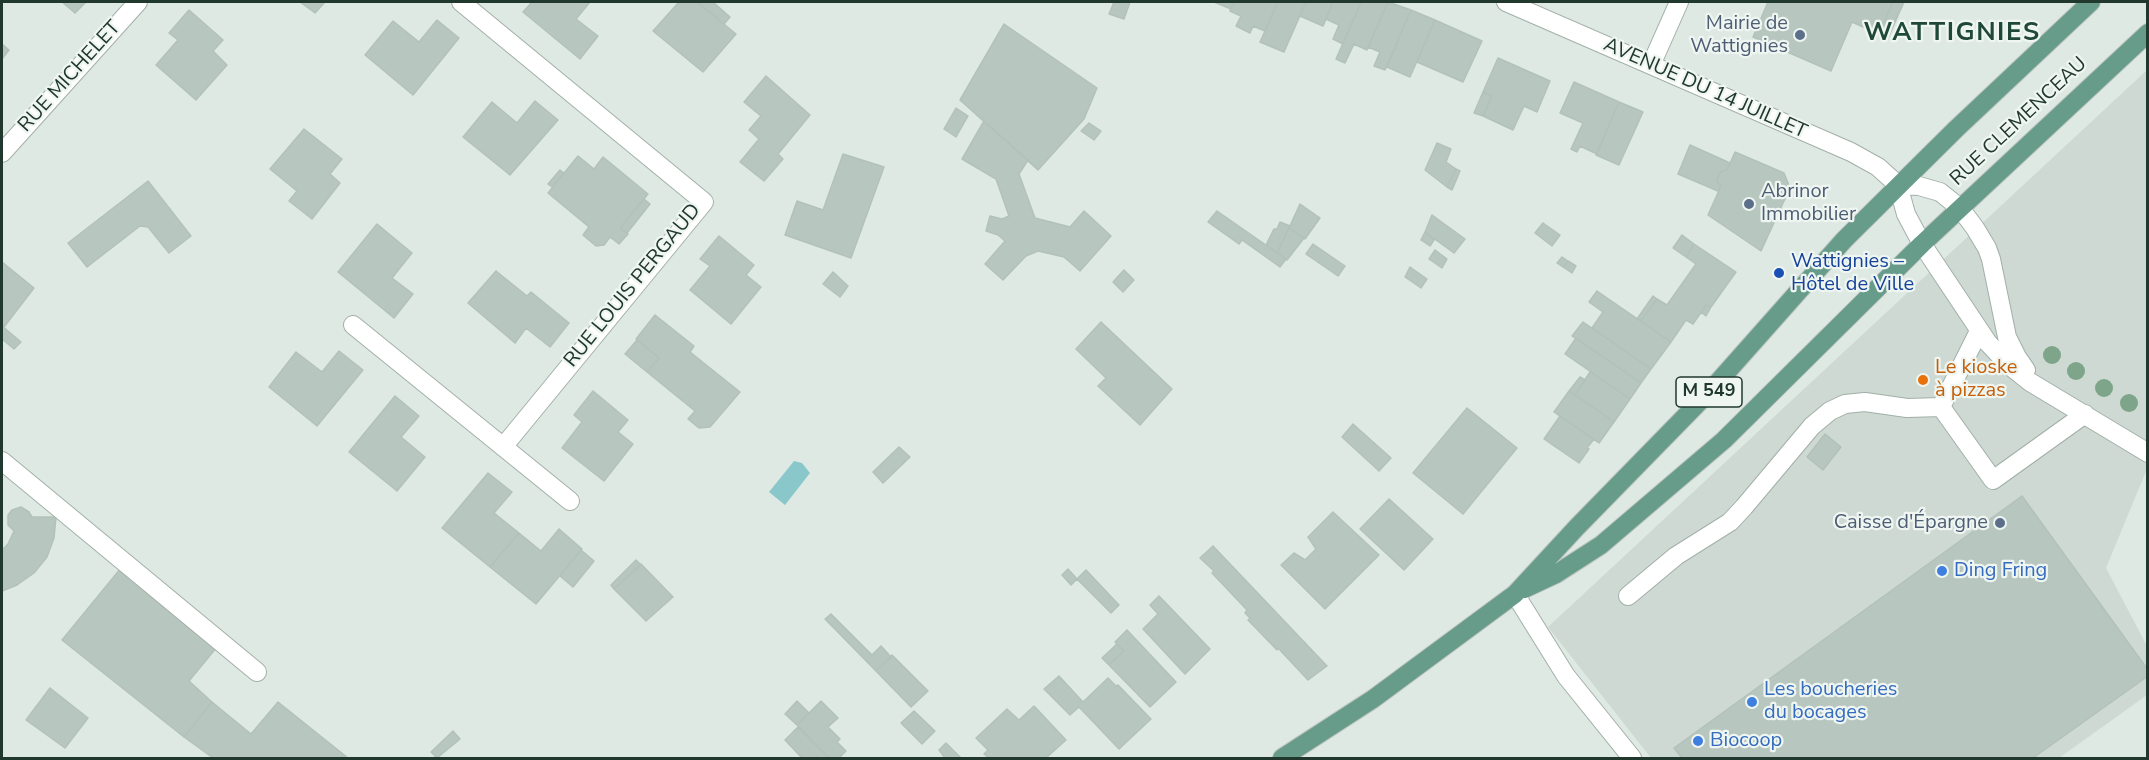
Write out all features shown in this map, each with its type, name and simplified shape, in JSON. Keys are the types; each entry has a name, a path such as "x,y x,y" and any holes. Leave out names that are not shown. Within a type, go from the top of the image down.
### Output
{"main road":[{"name":"RUE CLEMENCEAU","path":"1898,185 2091,2"},
{"name":"RUE CLEMENCEAU","path":"1922,244 2148,33"},
{"name":"M 549","path":"1515,594 1576,527 1689,414 1795,294 1898,185"},
{"name":"M 549","path":"1282,759 1373,699 1515,594 1580,559 1626,526 1744,423 1922,244"}],"street":[{"name":"RUE MICHELET","path":"2,153 138,2"},
{"name":"RUE LOUIS PERGAUD","path":"461,2 704,202 503,447"},
{"name":"AVENUE DU 14 JUILLET","path":"1506,2 1851,152 1878,167 1898,185"},
{"path":"1651,66 1679,2"},
{"path":"2085,414 2033,376 2017,357 2004,327 1987,248 1960,208 1949,198 1930,188 1898,185 1906,214 1922,244 1979,331 2020,374 2148,453"},
{"path":"353,325 570,501"},
{"path":"1941,407 1979,331"},
{"path":"1628,596 1692,544 1730,522 1812,426 1830,411 1845,405 1865,402 1907,408 1941,407"},
{"path":"1941,407 1994,480 2085,414"},
{"path":"2,461 258,672"},
{"path":"1515,594 1566,676 1632,759"}],"shaded area":[{"path":"2147,70 2147,469 2106,568 2147,646 2147,695 2059,758 1651,758 1548,627"}],"water":[{"path":"794,461 802,463 810,473 785,505 769,492"}],"building":[{"path":"62,2 86,2 75,13"},
{"path":"300,2 325,2 315,13"},
{"path":"532,2 590,2 576,19 598,36 580,59 523,12"},
{"path":"679,2 697,2 736,34 703,72 653,31"},
{"path":"697,2 713,2 730,17 724,24"},
{"path":"1114,2 1130,2 1124,19 1109,14"},
{"path":"1214,2 1234,2 1231,9"},
{"path":"1234,2 1278,2 1265,31 1253,26 1250,33 1236,26 1241,16 1230,11"},
{"path":"1278,2 1306,2 1284,52 1260,42"},
{"path":"1306,2 1333,2 1323,26 1300,16"},
{"path":"1333,2 1361,2 1343,44 1333,39 1339,25 1326,19"},
{"path":"1361,2 1388,2 1367,50 1354,44 1345,63 1336,59"},
{"path":"1388,2 1411,10 1385,70 1374,66 1380,52 1368,47"},
{"name":"Mairie de Wattignies","path":"1768,2 1893,2 1879,34 1852,22 1831,71 1753,37"},
{"path":"1893,2 1904,2 1888,38 1879,34"},
{"path":"189,10 223,40 213,51 227,65 196,100 156,65 178,40 169,33"},
{"path":"1411,10 1435,20 1410,77 1387,67"},
{"path":"437,20 459,38 413,95 365,55 393,21 419,42"},
{"path":"1435,20 1482,41 1463,82 1417,62"},
{"path":"1004,24 1097,88 1084,119 1038,170 960,100"},
{"path":"2,44 9,50 2,59"},
{"path":"1498,58 1550,81 1537,112 1524,106 1513,130 1483,116 1492,96 1483,92"},
{"path":"766,76 810,115 778,154 783,159 764,181 740,162 759,139 749,130 761,116 744,102"},
{"path":"1574,82 1619,102 1597,154 1580,146 1577,152 1571,149 1583,123 1560,113"},
{"path":"1483,92 1492,96 1483,116 1474,113"},
{"path":"535,101 558,120 510,175 463,137 492,102 517,123"},
{"path":"1619,102 1643,112 1619,165 1596,155"},
{"path":"956,108 968,116 956,137 944,129"},
{"path":"984,121 1028,160 1019,174 1035,218 1070,227 1084,211 1111,236 1080,271 1064,257 1038,251 1026,256 1003,280 985,264 1005,241 998,235 986,231 990,216 1002,219 1009,216 996,179 962,159"},
{"path":"1089,123 1101,131 1094,140 1081,131"},
{"path":"304,129 342,159 330,174 340,183 312,219 289,201 297,191 270,169"},
{"path":"1437,143 1451,149 1446,162 1456,169 1447,187 1425,170"},
{"path":"1690,145 1730,163 1727,170 1718,176 1717,182 1721,186 1718,191 1678,174"},
{"path":"1735,152 1784,173 1790,188 1761,251 1708,215 1721,186 1717,182 1718,176 1727,170"},
{"path":"843,154 884,167 851,258 785,235 797,201 823,210"},
{"path":"578,156 594,169 603,157 648,194 620,228 628,234 619,244 610,237 604,245 596,246 583,235 589,227 548,193"},
{"path":"1456,169 1460,171 1452,190 1447,187"},
{"path":"560,170 564,173 552,187 548,184"},
{"path":"148,181 191,236 169,253 148,227 140,226 87,267 68,243"},
{"path":"644,199 650,204 627,233 620,228"},
{"path":"1300,204 1320,218 1305,239 1289,228"},
{"path":"1217,211 1286,259 1280,267 1242,240 1239,244 1208,222"},
{"path":"1432,215 1465,239 1454,253 1425,232"},
{"path":"1280,222 1290,226 1277,253 1266,245"},
{"path":"1543,223 1560,235 1552,246 1535,233"},
{"path":"377,224 412,253 392,278 413,294 394,318 338,272"},
{"path":"1289,228 1304,238 1287,260 1277,253"},
{"path":"1425,232 1434,240 1430,246 1421,240"},
{"path":"1682,235 1694,244 1686,257 1673,248"},
{"path":"719,236 754,265 746,275 761,287 731,324 690,290 710,266 700,259"},
{"path":"1313,244 1345,266 1338,276 1306,254"},
{"path":"1694,244 1736,272 1711,307 1706,305 1693,324 1686,320 1671,342 1641,321 1657,299 1667,305 1696,264 1686,257"},
{"path":"1435,250 1447,259 1442,268 1429,259"},
{"path":"1562,257 1568,261 1563,267 1557,263"},
{"path":"1568,261 1576,266 1572,273 1563,267"},
{"path":"2,262 34,288 4,327 2,325"},
{"path":"1410,267 1427,279 1421,288 1405,277"},
{"path":"1124,270 1134,280 1123,292 1113,282"},
{"path":"496,271 527,296 531,292 569,323 550,347 526,328 515,343 468,303"},
{"path":"833,272 848,286 840,297 823,284"},
{"path":"1597,291 1671,342 1651,369 1592,328 1603,312 1589,302"},
{"path":"1653,296 1657,299 1641,321 1637,319"},
{"path":"1706,305 1711,307 1706,316 1701,312"},
{"path":"655,315 694,346 690,352 740,392 710,427 699,428 688,419 695,411 647,372 659,358 636,339"},
{"path":"1101,322 1172,389 1140,425 1098,386 1106,378 1076,349"},
{"path":"1583,322 1651,369 1641,383 1572,336"},
{"path":"2,326 21,342 14,349 2,339"},
{"path":"1576,338 1641,383 1630,399 1565,354"},
{"path":"637,340 659,358 647,372 625,354"},
{"path":"339,351 363,370 317,426 269,387 296,352 322,372"},
{"path":"1590,372 1630,399 1614,422 1575,395"},
{"path":"1580,377 1585,380 1575,395 1569,391"},
{"path":"593,391 628,420 618,432 633,444 604,481 562,448 582,422 574,415"},
{"path":"1569,391 1614,422 1599,443 1554,412"},
{"path":"395,396 419,416 401,437 425,457 397,491 349,452"},
{"path":"1467,408 1517,448 1463,514 1413,473"},
{"path":"1560,416 1594,439 1579,463 1544,439"},
{"path":"1353,424 1391,458 1379,471 1342,437"},
{"path":"1825,434 1841,447 1823,470 1807,457"},
{"path":"899,447 910,457 883,483 873,472"},
{"path":"488,473 512,492 494,513 519,533 490,567 442,528"},
{"path":"2022,496 2148,670 2148,676 2033,758 1682,758 1674,748"},
{"path":"1389,499 1433,539 1404,570 1360,529"},
{"path":"21,507 32,517 56,517 54,538 47,557 34,573 17,585 2,591 2,550 8,544 14,531 8,525 8,515 12,510"},
{"path":"1333,512 1379,555 1325,609 1281,565 1294,553 1305,560 1316,549 1308,537"},
{"path":"559,529 582,549 536,604 490,567 519,533 541,551"},
{"path":"1213,546 1327,666 1308,680 1248,620 1250,618 1245,613 1247,610 1200,558"},
{"path":"581,550 594,561 573,587 560,576"},
{"path":"636,560 641,565 614,589 611,585"},
{"path":"641,564 673,597 646,621 614,589"},
{"path":"121,568 217,647 189,681 212,702 184,737 62,640"},
{"path":"1068,569 1077,579 1071,585 1062,575"},
{"path":"1086,570 1119,605 1111,613 1077,579"},
{"path":"1159,596 1210,649 1185,674 1143,629 1158,614 1150,605"},
{"path":"831,614 872,655 881,646 891,657 876,671 825,619"},
{"path":"1127,630 1176,682 1150,707 1109,665 1124,651 1115,642"},
{"path":"1117,644 1124,651 1109,665 1102,658"},
{"path":"892,655 928,691 911,707 876,671"},
{"path":"1059,676 1083,702 1108,678 1116,686 1118,685 1151,719 1119,749 1079,707 1070,715 1044,689"},
{"path":"50,688 88,718 65,748 26,720"},
{"path":"797,701 809,713 797,725 785,714"},
{"path":"821,701 838,718 828,727 840,739 837,742 846,751 839,758 829,758 797,725"},
{"path":"212,702 251,734 278,702 348,758 213,758 184,737"},
{"path":"1034,706 1066,740 1046,758 989,758 984,754 988,750 976,738 1007,709 1019,720"},
{"path":"914,711 935,731 922,744 901,723"},
{"path":"798,727 829,758 802,758 785,740"},
{"path":"453,731 460,739 437,758 431,752"},
{"path":"946,743 961,758 945,758 939,750"}],"place":[{"name":"Mairie de Wattignies","path":"1800,35"},
{"name":"Abrinor Immobilier","path":"1749,204"},
{"name":"Wattignies – Hôtel de Ville","path":"1779,273"},
{"name":"Le kioske à pizzas","path":"1923,380"},
{"name":"Caisse d'Épargne","path":"2000,523"},
{"name":"Ding Fring","path":"1942,571"},
{"name":"Les boucheries du bocages","path":"1752,702"},
{"name":"Biocoop","path":"1698,741"}],"district":[{"name":"WATTIGNIES","path":"1952,34"}]}
